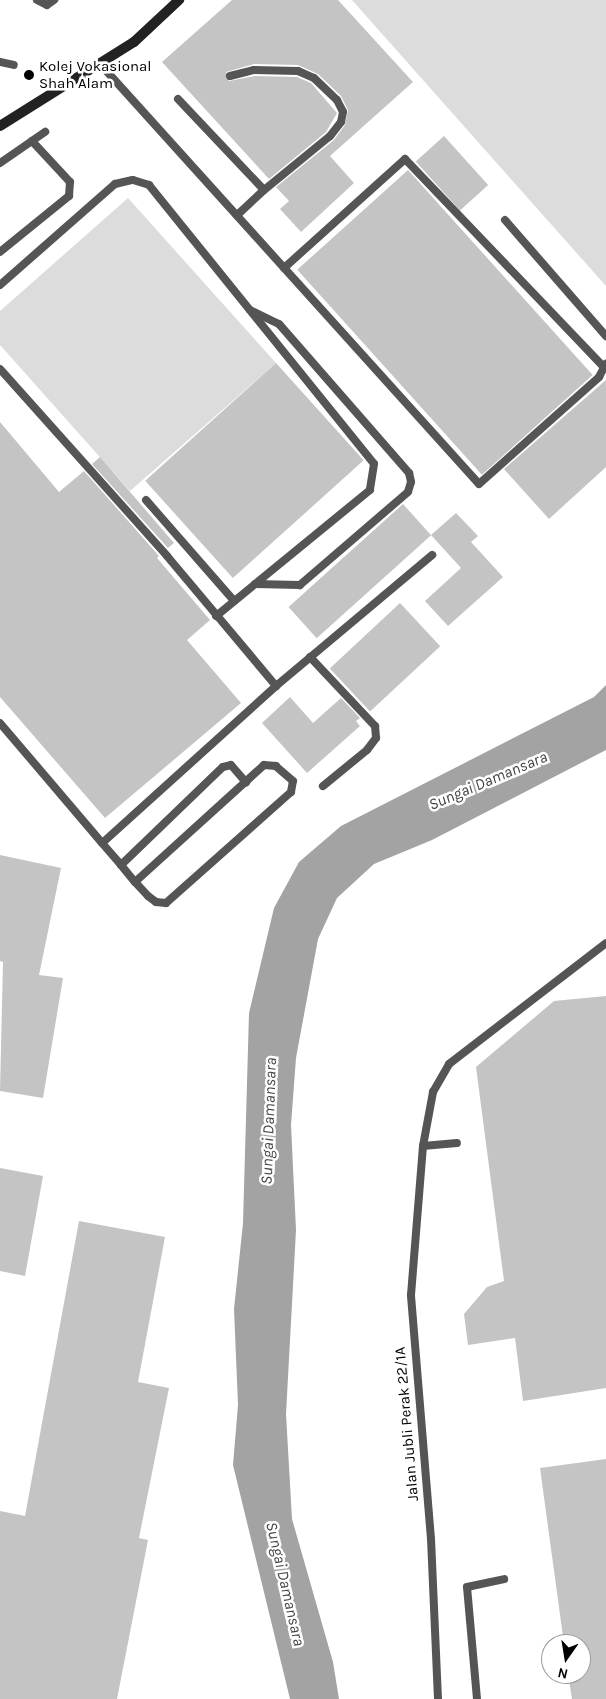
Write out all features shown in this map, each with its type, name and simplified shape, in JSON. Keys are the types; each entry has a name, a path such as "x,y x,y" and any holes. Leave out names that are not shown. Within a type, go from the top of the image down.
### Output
{"main road":[{"path":"0,126 134,42 179,0"}],"lane":[{"path":"37,0 47,4 54,0"},
{"path":"0,62 14,65"},
{"path":"101,64 237,216 479,484 606,366 404,159 284,268"},
{"path":"230,76 254,70 298,71 314,78 337,100 343,112 341,122 330,136 264,190 237,216"},
{"path":"178,99 264,190"},
{"path":"0,163 45,132"},
{"path":"0,252 69,196 70,182 32,141"},
{"path":"0,285 115,184 133,180 149,185 374,464 370,490 216,616"},
{"path":"505,220 606,336"},
{"path":"250,310 279,324 409,473 411,482 408,492 300,585 255,584"},
{"path":"0,369 167,556 276,686"},
{"path":"146,500 234,602"},
{"path":"102,843 276,686 432,555"},
{"path":"310,657 375,726 376,738 367,750 323,786"},
{"path":"0,723 135,882 156,902 166,904 293,788 286,772 270,763 246,782 135,882"},
{"path":"121,865 223,767 231,765 246,782"},
{"name":"Jalan Jubli Perak 22/1A","path":"438,1699 431,1539 411,1295 423,1146 433,1092 449,1064 606,943"},
{"path":"423,1146 457,1142"},
{"path":"477,1699 467,1587 504,1579"}],"shaded area":[{"path":"352,0 606,0 606,286"},
{"path":"128,198 276,363 130,491 0,345 0,311"}],"water":[{"name":"Sungai Damansara","path":"606,685 606,750 432,840 374,864 337,898 318,939 296,1058 291,1125 296,1230 286,1414 292,1519 333,1662 339,1699 290,1699 233,1465 238,1405 234,1309 243,1223 249,1013 274,908 299,862 341,826 594,697"}],"building":[{"path":"232,0 338,0 413,82 330,156 354,183 301,232 280,209 289,201 276,187 334,140 345,125 348,110 341,96 318,74 298,65 254,64 226,72 229,81 255,76 297,77 311,83 337,113 326,132 269,179 162,62"},
{"path":"444,136 488,185 460,210 416,161"},
{"path":"408,170 593,375 482,475 297,270"},
{"path":"276,363 364,460 233,578 145,481"},
{"path":"606,380 606,467 549,519 504,469"},
{"path":"0,422 59,492 84,471 159,556 157,558 210,620 187,640 241,703 105,818 0,697"},
{"path":"100,457 174,543 168,548 92,464"},
{"path":"403,504 431,535 317,638 289,607"},
{"path":"456,513 478,536 471,542 503,577 448,626 425,601 461,568 431,535"},
{"path":"400,603 440,646 370,712 330,668"},
{"path":"290,697 313,723 341,698 360,718 356,721 360,726 307,773 262,723"},
{"path":"0,855 61,868 39,975 63,978 43,1098 0,1091 3,962 0,961"},
{"path":"606,996 606,1388 523,1401 515,1338 468,1345 464,1314 487,1287 504,1281 476,1067 554,1001"},
{"path":"0,1168 43,1176 25,1276 0,1271"},
{"path":"79,1221 165,1237 138,1382 169,1388 139,1538 148,1540 117,1699 0,1699 0,1511 25,1516"},
{"path":"606,1459 606,1699 572,1699 570,1684 591,1684 591,1634 563,1634 540,1468"}],"place":[{"name":"Kolej Vokasional Shah Alam","path":"29,75"}]}
